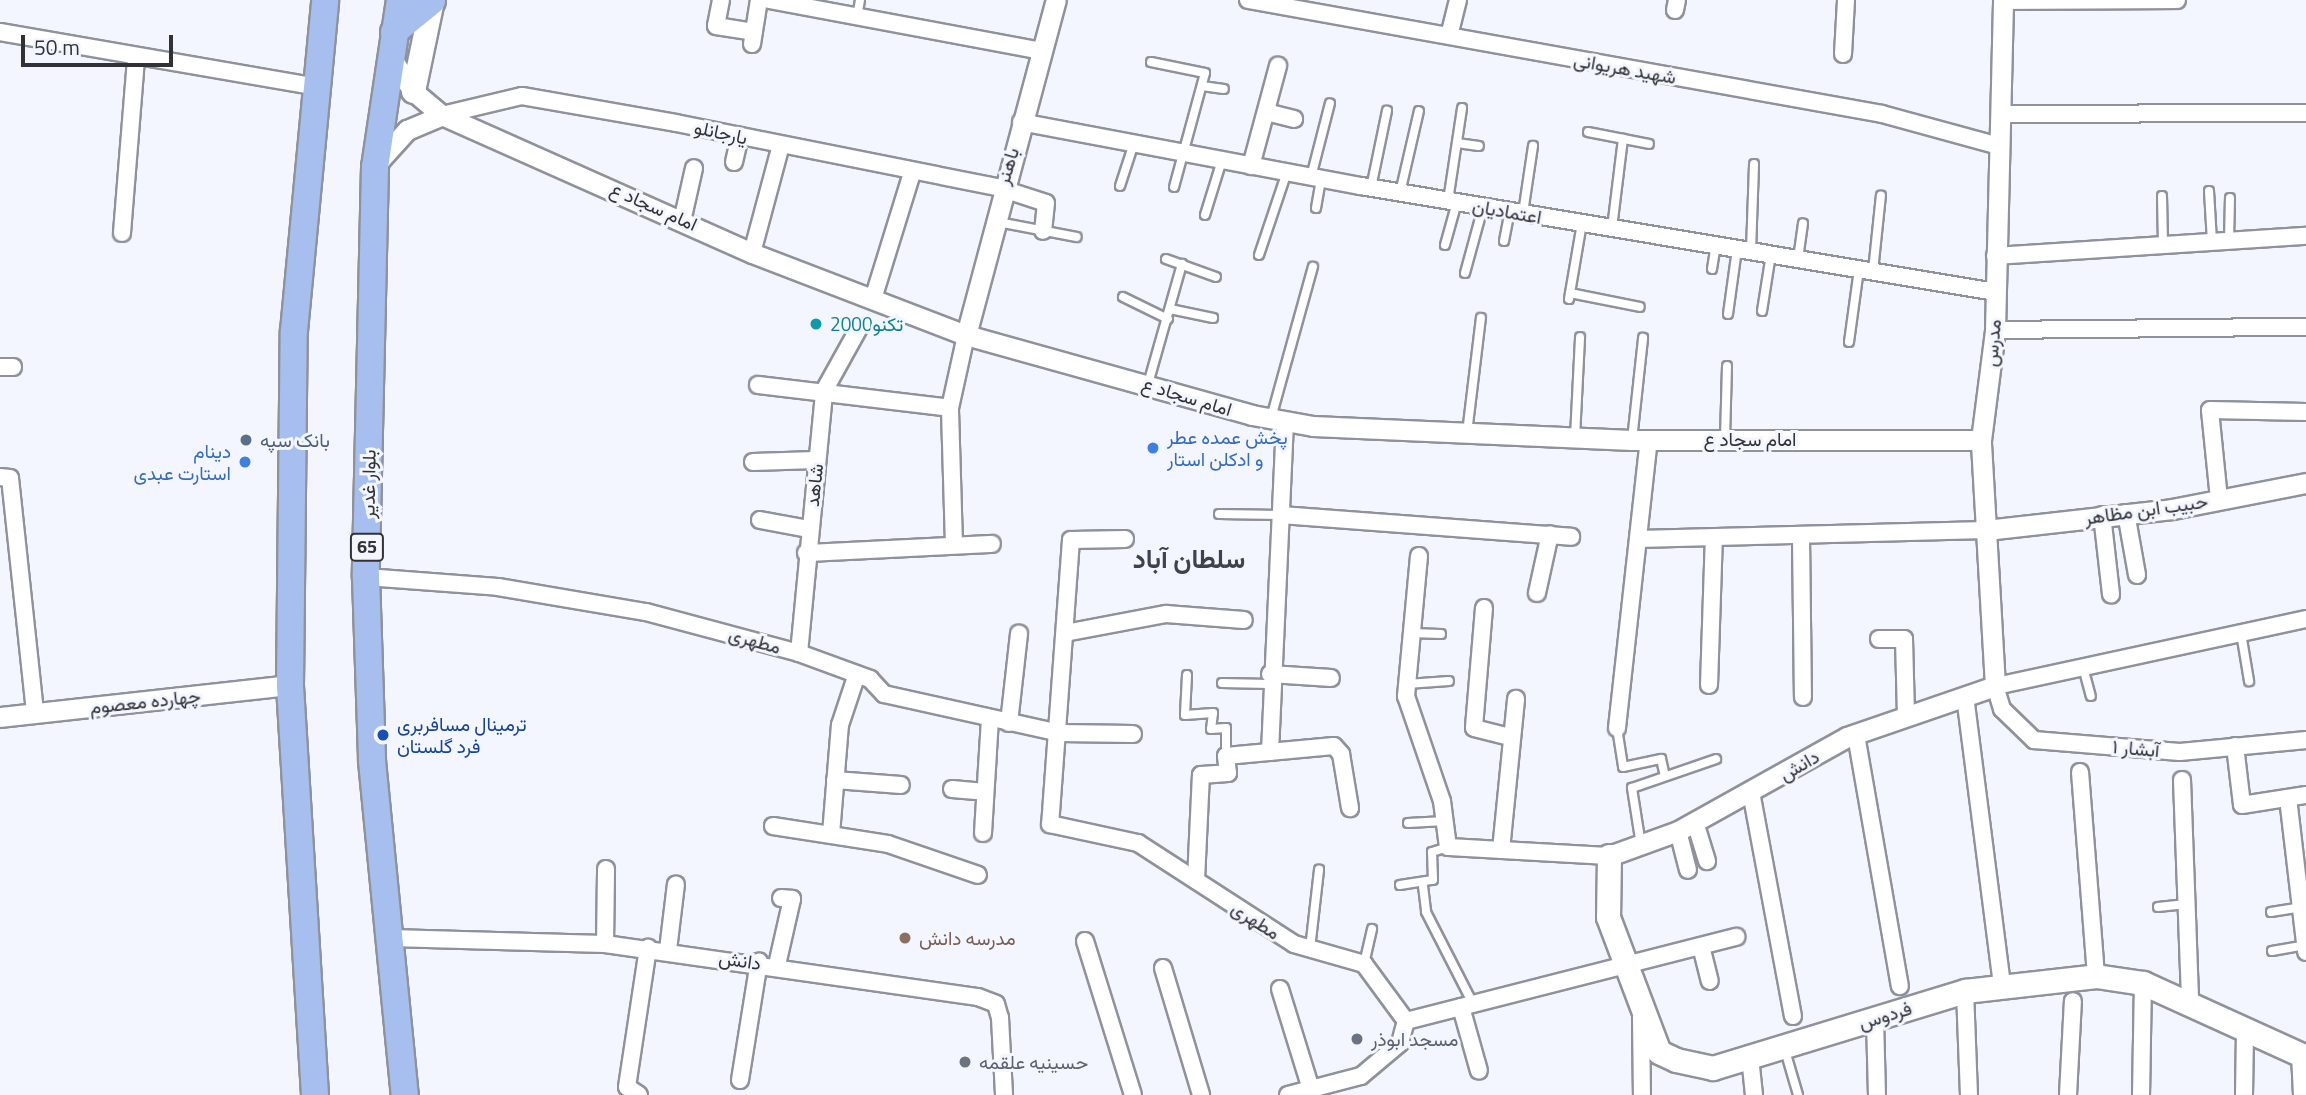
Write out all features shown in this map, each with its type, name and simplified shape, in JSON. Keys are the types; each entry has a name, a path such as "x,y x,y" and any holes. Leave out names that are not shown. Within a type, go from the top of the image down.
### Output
{"highway":[{"path":"310,1093 290,685 294,331 314,86 325,0"},
{"name":"بلوار غدیر","path":"400,0 375,167 366,577 372,761 405,1095"},
{"path":"394,32 432,1"}],"main road":[{"path":"310,0 321,31"},
{"path":"413,91 432,1"},
{"name":"فردوس","path":"1609,856 1608,917 1659,1052 1676,1060 1713,1068 1965,991 2002,984 2085,977 2143,983 2190,1002 2303,1056"}],"street":[{"path":"721,0 716,26 753,38 759,0"},
{"path":"769,0 802,3 857,17 1041,51"},
{"name":"باهنر","path":"966,335 1000,188 1056,0"},
{"name":"شهید هریوانی","path":"1248,0 1882,114 1999,146"},
{"path":"1450,32 1458,0"},
{"path":"1843,54 1846,0"},
{"path":"2003,1 2177,0"},
{"name":"مدرس","path":"1995,685 1981,440 1996,330 2003,1"},
{"path":"0,32 136,59 314,86"},
{"path":"122,233 136,59"},
{"name":"امام سجاد ع","path":"392,59 413,91 442,115 682,218 752,253 966,335 1278,420 1467,433 1640,440 1981,440"},
{"path":"1251,166 1278,66"},
{"name":"یارجانلو","path":"442,115 522,96 740,136 912,173 1000,188 1046,203 1043,231"},
{"path":"1266,112 1294,119"},
{"path":"2000,114 2306,113"},
{"path":"375,167 407,130 442,115"},
{"name":"اعتمادیان","path":"1021,122 1371,188 1995,292"},
{"path":"734,162 740,136"},
{"path":"752,253 781,145"},
{"path":"682,218 694,168"},
{"path":"873,299 912,173"},
{"path":"1996,256 2306,236"},
{"name":"شاهد","path":"799,653 806,553 824,391 860,326"},
{"path":"1996,330 2306,327"},
{"path":"954,545 950,408 966,335"},
{"path":"758,385 950,408"},
{"path":"2219,499 2210,410 2306,412"},
{"path":"1270,752 1270,679 1281,515 1278,420"},
{"path":"1617,728 1638,539 1640,440"},
{"path":"753,462 816,460"},
{"path":"0,477 10,478 35,713"},
{"name":"حبیب ابن مظاهر","path":"1986,530 2126,513 2306,483"},
{"path":"2126,513 2137,575"},
{"path":"1281,515 1571,537"},
{"path":"2102,515 2111,594"},
{"path":"760,520 809,529"},
{"path":"1638,539 1801,537 1986,530"},
{"path":"1537,593 1550,534"},
{"path":"1801,537 1803,697"},
{"path":"1709,685 1714,538"},
{"path":"1060,733 1071,540 1125,539"},
{"path":"806,553 992,544"},
{"path":"1419,556 1406,684 1445,821 1448,847 1609,856"},
{"name":"مطهری","path":"366,577 498,587 646,612 799,653 856,677 870,679 884,694 1060,733 1133,734"},
{"path":"1484,608 1474,728 1509,737"},
{"path":"1065,633 1166,614 1244,620"},
{"path":"1995,685 2306,619"},
{"path":"1009,723 1019,634"},
{"path":"1879,639 1904,639 1906,717"},
{"path":"831,834 840,725 856,677"},
{"path":"1270,679 1331,678"},
{"name":"چهارده معصوم","path":"0,717 290,685"},
{"name":"دانش","path":"1609,856 1687,827 1856,734 1995,685"},
{"name":"آبشار ۱","path":"1995,685 2003,709 2034,740 2180,752 2306,740"},
{"path":"1965,696 2002,984"},
{"path":"1500,850 1509,737 1516,699"},
{"path":"983,833 990,719"},
{"name":"مطهری","path":"1060,733 1050,824 1138,843 1310,949 1364,964"},
{"path":"1856,734 1900,986"},
{"path":"1196,880 1201,775 1228,774 1226,756 1334,746 1341,754 1350,808"},
{"path":"2235,746 2242,805 2306,795"},
{"path":"2080,772 2085,977"},
{"path":"835,780 901,785"},
{"path":"2182,780 2189,904 2190,1002"},
{"path":"952,789 985,792"},
{"path":"1751,792 1793,1016"},
{"path":"2288,798 2302,882 2306,948"},
{"path":"773,826 888,844 978,875"},
{"path":"1687,827 1707,860"},
{"path":"1687,827 1688,870"},
{"path":"605,944 606,869"},
{"path":"668,950 676,884"},
{"path":"777,965 792,899 781,898"},
{"path":"1406,1021 1736,937"},
{"name":"دانش","path":"390,938 605,944 668,950 759,962 996,1004 1004,1095"},
{"path":"1085,941 1133,1095"},
{"path":"1701,946 1710,981"},
{"path":"639,1095 627,1087 649,948"},
{"path":"740,1080 759,962"},
{"path":"1364,964 1406,1021"},
{"path":"1163,968 1201,1095"},
{"path":"2141,1095 2143,983"},
{"path":"1280,989 1311,1089"},
{"path":"1965,991 1969,1095"},
{"path":"2068,1095 2073,1001"},
{"path":"1467,1006 1479,1071"},
{"path":"1641,1010 1642,1095"},
{"path":"1875,1018 1877,1095"},
{"path":"1289,1095 1361,1076 1400,1043 1406,1021"},
{"path":"2244,1095 2245,1030"},
{"path":"2302,1095 2303,1056"},
{"path":"1750,1057 1754,1095"}],"lane":[{"path":"857,17 860,0"},
{"path":"1151,62 1205,73 1174,187"},
{"path":"1202,86 1224,89"},
{"path":"1315,208 1316,178 1330,103"},
{"path":"1445,245 1453,201 1462,108"},
{"path":"1371,188 1387,111"},
{"path":"1400,193 1419,111"},
{"path":"1588,132 1649,144"},
{"path":"1612,228 1623,139"},
{"path":"1120,186 1134,143"},
{"path":"1457,143 1479,146"},
{"path":"1504,241 1517,212 1533,146"},
{"path":"1205,215 1222,160"},
{"path":"1728,314 1744,250 1754,164"},
{"path":"1259,255 1287,172"},
{"path":"2209,191 2212,242"},
{"path":"1849,342 1881,195"},
{"path":"2162,196 2163,245"},
{"path":"2229,241 2230,198"},
{"path":"1465,274 1483,206"},
{"path":"992,220 1077,237"},
{"path":"1582,223 1569,296 1640,307"},
{"path":"1798,259 1803,223"},
{"path":"1712,269 1716,245"},
{"path":"1762,311 1771,254"},
{"path":"1166,258 1216,277"},
{"path":"1148,384 1182,264"},
{"path":"1278,420 1314,267"},
{"path":"1123,297 1168,319"},
{"path":"1170,309 1213,318"},
{"path":"1467,433 1481,318"},
{"path":"1575,437 1580,337"},
{"path":"1640,440 1643,338"},
{"path":"1725,439 1727,366"},
{"path":"1219,514 1281,515"},
{"path":"1411,633 1441,634"},
{"path":"2241,633 2249,681"},
{"path":"2083,667 2091,696"},
{"path":"1187,675 1185,715 1213,713 1211,729 1226,728 1226,756"},
{"path":"1222,683 1270,679"},
{"path":"1406,684 1449,681"},
{"path":"1617,728 1623,767 1661,759 1665,776"},
{"path":"1641,845 1632,788 1716,759"},
{"path":"1408,823 1445,821"},
{"path":"1400,885 1423,886 1433,880 1432,852 1448,847"},
{"path":"1310,949 1319,870"},
{"path":"1423,886 1426,912 1467,1006"},
{"path":"2158,907 2189,904"},
{"path":"2271,912 2303,914"},
{"path":"1364,964 1372,929"},
{"path":"2272,951 2306,948"},
{"path":"2073,1001 2085,977"},
{"path":"1784,1046 1798,1095"}],"place":[{"name":"تکنو2000","path":"816,324"},
{"name":"بانک سپه","path":"246,440"},
{"name":"پخش عمده عطر و ادکلن استار","path":"1153,448"},
{"name":"دینام استارت عبدی","path":"245,462"},
{"name":"ترمینال مسافربری فرد گلستان","path":"383,735"},
{"name":"مدرسه دانش","path":"905,938"},
{"name":"مسجد ابوذر","path":"1357,1039"},
{"name":"حسینیه علقمه","path":"965,1062"}],"district":[{"name":"سلطان آباد","path":"1189,559"}]}
